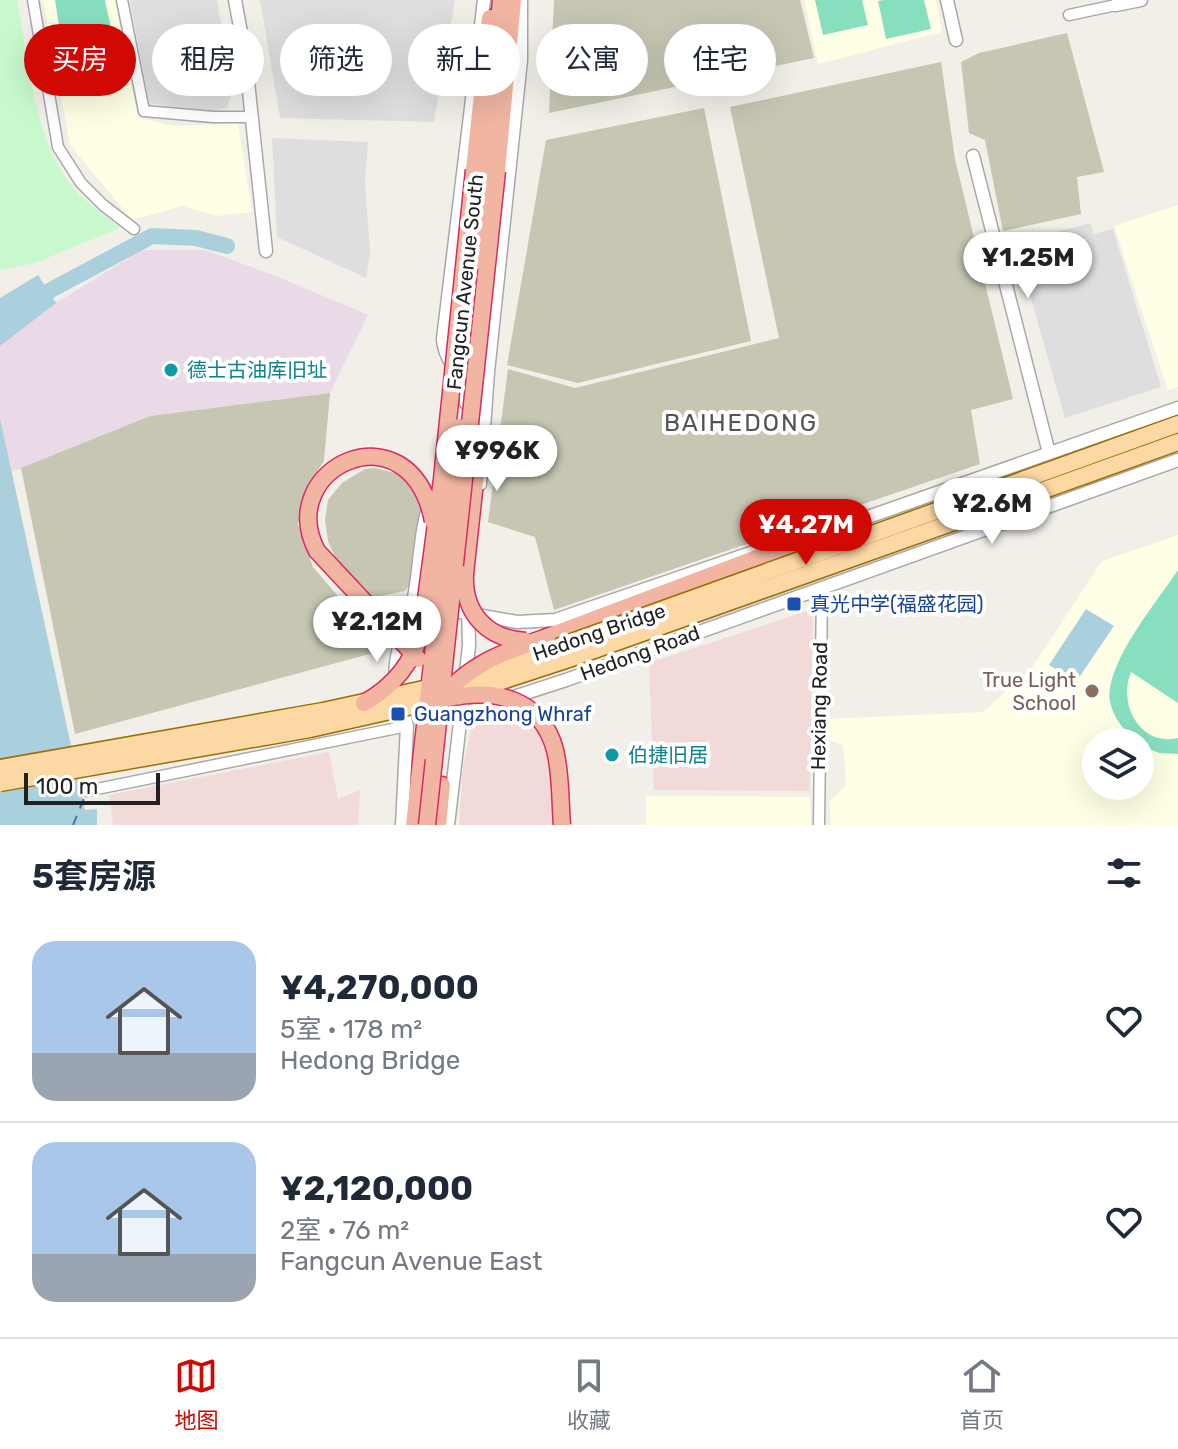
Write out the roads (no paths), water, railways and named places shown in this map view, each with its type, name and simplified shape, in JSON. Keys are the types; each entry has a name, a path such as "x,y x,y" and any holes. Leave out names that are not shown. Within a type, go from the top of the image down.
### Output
{"highway":[{"path":"364,703 392,685 406,666 417,644 423,620 486,171 491,0"},
{"name":"Fangcun Avenue South","path":"422,752 486,171 501,0"},
{"name":"Fangcun Avenue South","path":"444,664 477,358 486,171 513,0"},
{"path":"477,358 477,451 465,594 474,616 496,634 523,641 547,637"},
{"path":"435,532 429,502 419,482 408,470 386,458 361,457 337,467 319,484 311,503 309,529 317,551 428,670 437,689 438,719"},
{"path":"414,825 422,752 435,709 463,675 487,659 799,542"},
{"path":"427,825 444,664"},
{"path":"438,825 446,724 444,664"},
{"path":"449,698 478,693 501,695 521,704 539,719 556,754 562,825"}],"main road":[{"name":"Hedong Bridge","path":"0,783 310,729 449,698 569,659 1084,467 1178,424"},
{"name":"Hedong Bridge","path":"0,768 364,703 444,685 1084,467 1178,442"}],"street":[{"path":"33,0 58,147 81,183 134,229"},
{"path":"122,0 144,111 250,117"},
{"path":"235,0 245,54 266,251"},
{"name":"Fangcun Avenue South","path":"402,825 407,726 394,669 413,604 428,508 439,481 458,459 461,449 467,389 446,356 443,339 484,0"},
{"name":"Fangcun Avenue South","path":"448,825 469,646 468,595 521,60 521,0"},
{"path":"947,0 956,40"},
{"path":"1069,15 1135,1"},
{"path":"973,156 1049,453"},
{"path":"461,377 478,380 488,372"},
{"path":"413,604 517,622 555,620 751,551 799,542 1178,408"},
{"name":"Hedong Road","path":"87,791 461,714 566,680 1178,460"},
{"path":"828,532 821,546 823,560 835,574 849,578"},
{"name":"Hexiang Road","path":"819,825 822,588"}],"water":[{"path":"38,275 56,303 0,346 0,298"},
{"path":"0,418 85,810 97,809 97,825 0,825"},
{"path":"1086,609 1114,626 1076,682 1049,665"}],"waterway":[{"path":"49,291 152,236 196,238 227,246"}],"place":[{"name":"德士古油库旧址","path":"171,370"},
{"name":"真光中学(福盛花园)","path":"794,604"},
{"name":"True Light School","path":"1092,691"},
{"name":"Guangzhong Whraf","path":"398,714"},
{"name":"伯捷旧居","path":"612,755"}],"district":[{"name":"BAIHEDONG","path":"741,423"}]}
